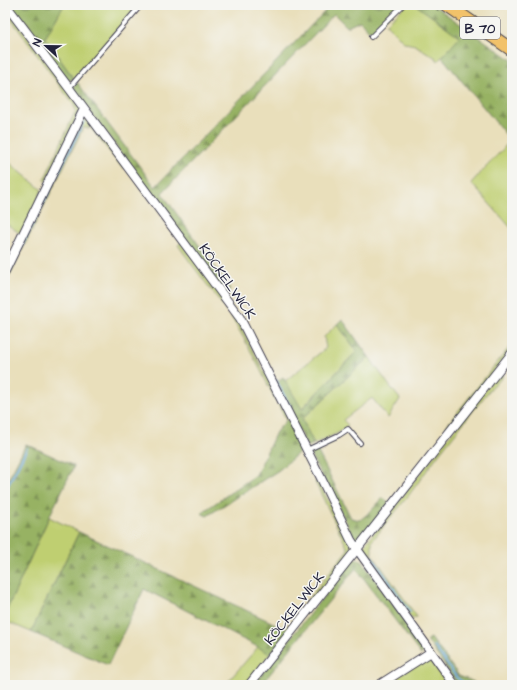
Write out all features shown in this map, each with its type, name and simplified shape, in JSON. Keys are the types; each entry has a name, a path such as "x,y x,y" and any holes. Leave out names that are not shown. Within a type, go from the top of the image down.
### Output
{"main road":[{"name":"B 70","path":"447,5 512,50"}],"street":[{"name":"KÖCKELWICK","path":"6,5 240,318 351,540 455,685"},
{"path":"5,271 84,109"},
{"name":"KÖCKELWICK","path":"251,684 512,353"},
{"path":"379,685 431,652"}],"lane":[{"path":"69,88 141,5"},
{"path":"371,37 403,5"},
{"path":"307,450 339,435 348,429 360,443"}],"path":[{"path":"218,288 230,277"}],"green space":[{"path":"10,5 64,5 45,38 74,79 67,81"},
{"path":"64,5 133,5 134,11 74,79 45,38"},
{"path":"331,5 400,5 371,33 360,21 347,27 334,14 162,193 230,289 226,294 73,89 77,82 155,187"},
{"path":"406,5 416,5 461,37 438,61 436,58 415,45 405,43 386,24"},
{"path":"416,5 433,5 512,60 512,142 442,57 460,37"},
{"path":"5,6 81,109 46,181 44,180 76,110 5,11"},
{"path":"86,117 124,167 123,169 91,128 83,128 5,284 5,275 83,118"},
{"path":"510,139 512,142 512,229 471,183 504,148"},
{"path":"5,159 42,190 21,234 5,223"},
{"path":"181,242 233,311 288,418 286,420 231,316 178,245"},
{"path":"342,319 369,357 302,419 314,444 307,447 275,383 283,377 302,409 357,351 337,324"},
{"path":"337,324 357,351 301,409 285,381 326,348 324,337"},
{"path":"512,344 512,348 448,430 447,425"},
{"path":"369,357 400,399 388,418 372,398 343,420 348,425 338,433 314,444 302,419"},
{"path":"499,372 503,377 492,387 372,541 372,554 417,617 412,619 363,550 363,547"},
{"path":"288,418 303,449 279,470 207,516 201,513 256,475 276,432"},
{"path":"26,444 74,466 5,614 5,486"},
{"path":"316,448 351,518 360,520 383,498 389,503 361,539 356,541 309,452"},
{"path":"318,481 352,546 352,550 289,631 286,629 348,549 315,482"},
{"path":"49,517 79,532 31,632 5,621 5,614"},
{"path":"79,532 289,631 270,654 144,589 108,665 31,632"},
{"path":"353,559 362,561 403,618 424,649 421,655 356,568 261,685 256,685 256,682"},
{"path":"431,638 459,676 474,682 472,685 458,685 427,640"},
{"path":"258,647 270,654 245,685 225,685"},
{"path":"426,658 431,660 449,685 390,685 388,682"}],"waterway":[{"path":"5,280 84,121"},
{"path":"276,380 290,407"},
{"path":"5,491 27,448"},
{"path":"372,557 410,612"},
{"path":"434,646 457,678 471,685"}]}
